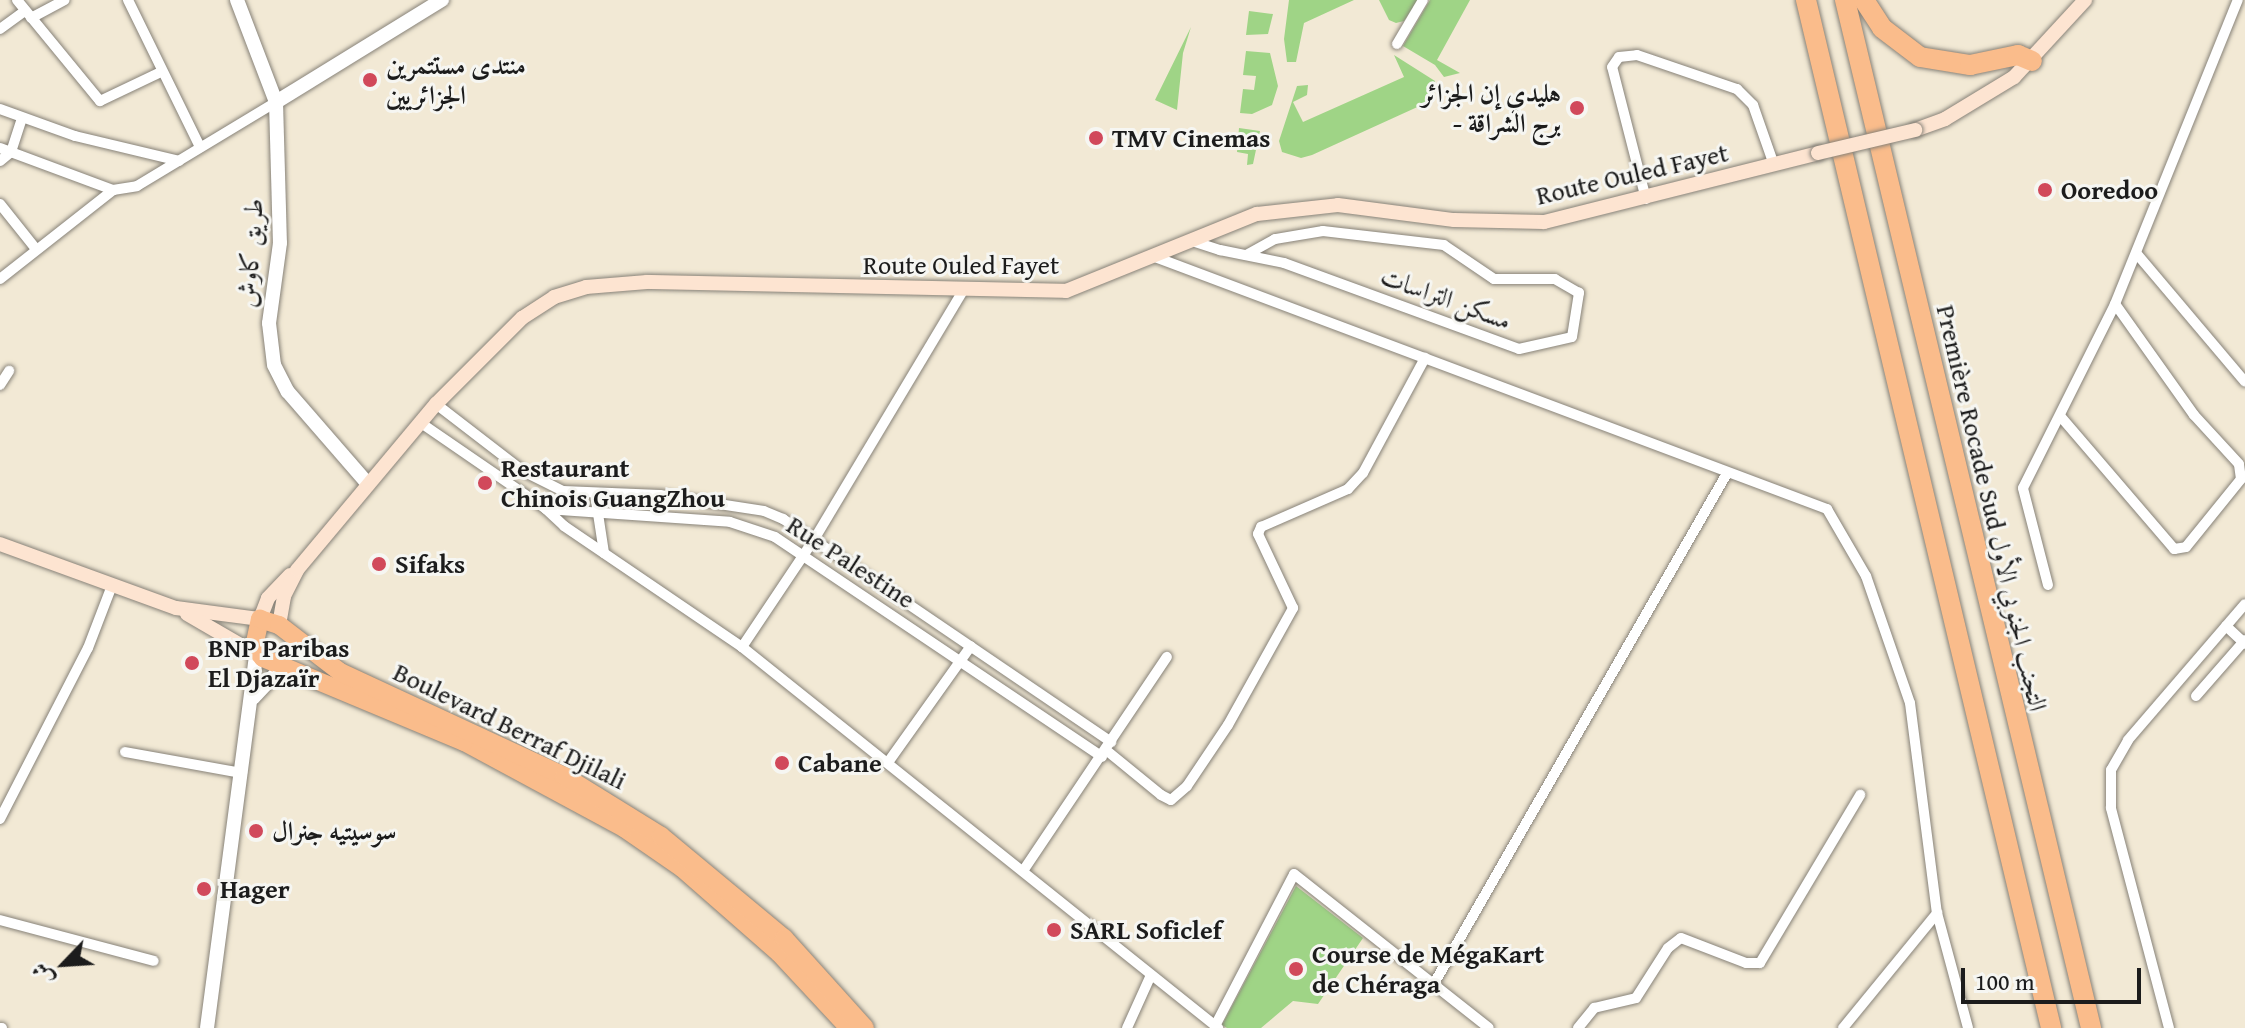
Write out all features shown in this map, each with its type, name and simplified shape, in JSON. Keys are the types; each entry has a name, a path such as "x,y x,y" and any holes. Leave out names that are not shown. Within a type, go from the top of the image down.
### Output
{"highway":[{"path":"1806,0 2051,1028"},
{"name":"Première Rocade Sud التجنب الجنوبي الأول","path":"1845,0 2091,1028"},
{"path":"1864,0 1882,28 1920,57 1970,65 2021,55 2032,61"},
{"path":"256,654 260,619"},
{"name":"Boulevard Berraf Djilali","path":"260,619 279,625 340,672 541,764 661,836 784,938 865,1028"},
{"name":"Boulevard Berraf Djilali","path":"256,654 464,742 624,828 733,909 849,1028"}],"main road":[{"name":"Route Ouled Fayet","path":"297,570 436,404 522,318 554,297 586,287 647,282 962,292 1066,291 1257,214 1296,207 1338,205 1454,220 1544,222 1915,130 1973,105 2032,61 2085,0"},
{"path":"0,544 111,588 176,608 260,619 273,592 297,570"},
{"path":"279,625 284,596 297,570"},
{"path":"176,608 256,654"}],"street":[{"path":"17,0 100,101 161,72"},
{"path":"0,29 65,0"},
{"path":"128,0 200,147"},
{"name":"طريق كاوش","path":"237,0 276,102 280,243 269,323 274,365 288,392 367,483"},
{"path":"0,279 113,190 137,186 442,0"},
{"path":"1397,44 1423,0"},
{"path":"2048,585 2023,488 2115,304 2238,0"},
{"path":"1646,199 1612,67 1619,57 1637,55 1737,89 1753,105 1774,165"},
{"path":"0,109 22,118 179,161"},
{"path":"0,161 22,118"},
{"path":"6,150 113,190"},
{"path":"0,204 36,249"},
{"name":"مسكن التراسات","path":"1189,240 1246,255 1284,263 1519,349 1572,337 1579,293 1555,279 1494,279 1444,245 1323,231 1275,239 1246,255"},
{"path":"2137,254 2245,382"},
{"path":"1155,257 1726,475 1827,509 1854,548 1910,703 1937,913 1968,1028"},
{"path":"742,647 815,538 962,292"},
{"path":"2061,417 2174,549 2186,547 2241,479 2239,464 2194,415 2115,304"},
{"path":"1107,750 1171,800 1187,786 1228,725 1293,608 1258,534 1261,527 1348,489 1363,473 1425,358"},
{"path":"0,385 9,371"},
{"name":"Rue Palestine","path":"436,404 545,485 595,494 660,495 764,511 815,538 971,646 1107,750"},
{"name":"Rue Palestine","path":"421,423 546,509 730,522 775,537 960,661 1107,750"},
{"path":"1432,987 1726,475"},
{"path":"595,494 605,554"},
{"path":"546,509 605,554 742,647 889,761 1150,977 1217,1027 1294,874 1432,987 1489,1028"},
{"path":"0,819 88,648 111,588"},
{"path":"2169,1028 2108,788 2111,770 2128,740 2245,604"},
{"path":"2196,696 2244,642 2226,626"},
{"path":"889,761 971,646"},
{"path":"207,1028 253,698 256,654"},
{"path":"1023,871 1167,657"},
{"path":"253,698 283,666"},
{"path":"125,752 242,773"},
{"path":"1578,1028 1594,1008 1636,998 1668,948 1681,938 1746,963 1760,963 1860,795"},
{"path":"1843,1028 1937,913"},
{"path":"0,920 154,961"},
{"path":"1127,1028 1150,977"}],"green space":[{"path":"1289,0 1354,0 1304,23 1296,62 1287,62 1284,39"},
{"path":"1379,0 1418,0 1404,21 1396,23 1389,20"},
{"path":"1430,0 1470,0 1437,60 1460,73 1444,77 1435,65 1403,46"},
{"path":"1249,11 1273,14 1268,34 1246,35"},
{"path":"1191,27 1183,53 1177,110 1155,100"},
{"path":"1246,51 1270,53 1278,86 1272,105 1252,114 1240,113 1243,89 1254,90 1256,76 1243,75"},
{"path":"1394,55 1435,81 1435,93 1424,104 1312,155 1301,158 1282,152 1279,141 1297,86 1308,85 1307,95 1293,102 1303,122 1404,77"},
{"path":"1239,128 1260,131 1253,164 1247,165 1248,154 1237,152"},
{"name":"Course de MégaKart de Chéraga","path":"1296,886 1363,938 1318,1004 1293,1001 1261,1028 1227,1028 1222,1025"}],"place":[{"name":"منتدى مستتمرين الجزائريين","path":"370,80"},
{"name":"هليدي إن الجزائر - برج الشراقة","path":"1577,108"},
{"name":"TMV Cinemas","path":"1096,138"},
{"name":"Ooredoo","path":"2045,190"},
{"name":"Restaurant Chinois GuangZhou","path":"485,483"},
{"name":"Sifaks","path":"379,564"},
{"name":"BNP Paribas El Djazaïr","path":"192,663"},
{"name":"Cabane","path":"782,763"},
{"name":"سوسيتيه جنرال","path":"256,831"},
{"name":"Hager","path":"204,889"},
{"name":"SARL Soficlef","path":"1054,930"},
{"name":"Course de MégaKart de Chéraga","path":"1296,969"}]}
